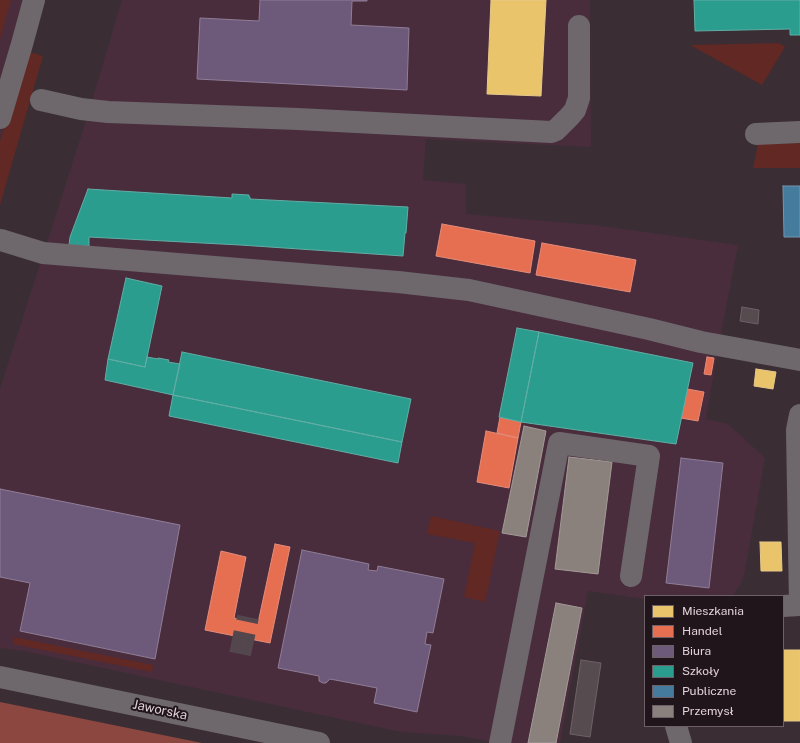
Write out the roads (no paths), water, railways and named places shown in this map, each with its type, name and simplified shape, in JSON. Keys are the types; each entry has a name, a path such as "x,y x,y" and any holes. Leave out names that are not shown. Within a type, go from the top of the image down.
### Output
{"street":[{"path":"0,118 34,0"},
{"path":"41,100 81,109 108,112 298,119 551,132 556,130 575,110 579,98 579,26"},
{"path":"756,134 800,132"},
{"path":"1,240 43,253 398,282 469,290 649,329 701,342 800,360"},
{"path":"784,606 800,605 797,430 800,415"},
{"path":"500,743 559,443 649,456 632,576"},
{"name":"Jaworska","path":"0,677 319,743"},
{"path":"676,727 681,743"}],"tunnel":[{"path":"240,654 248,617"}]}
